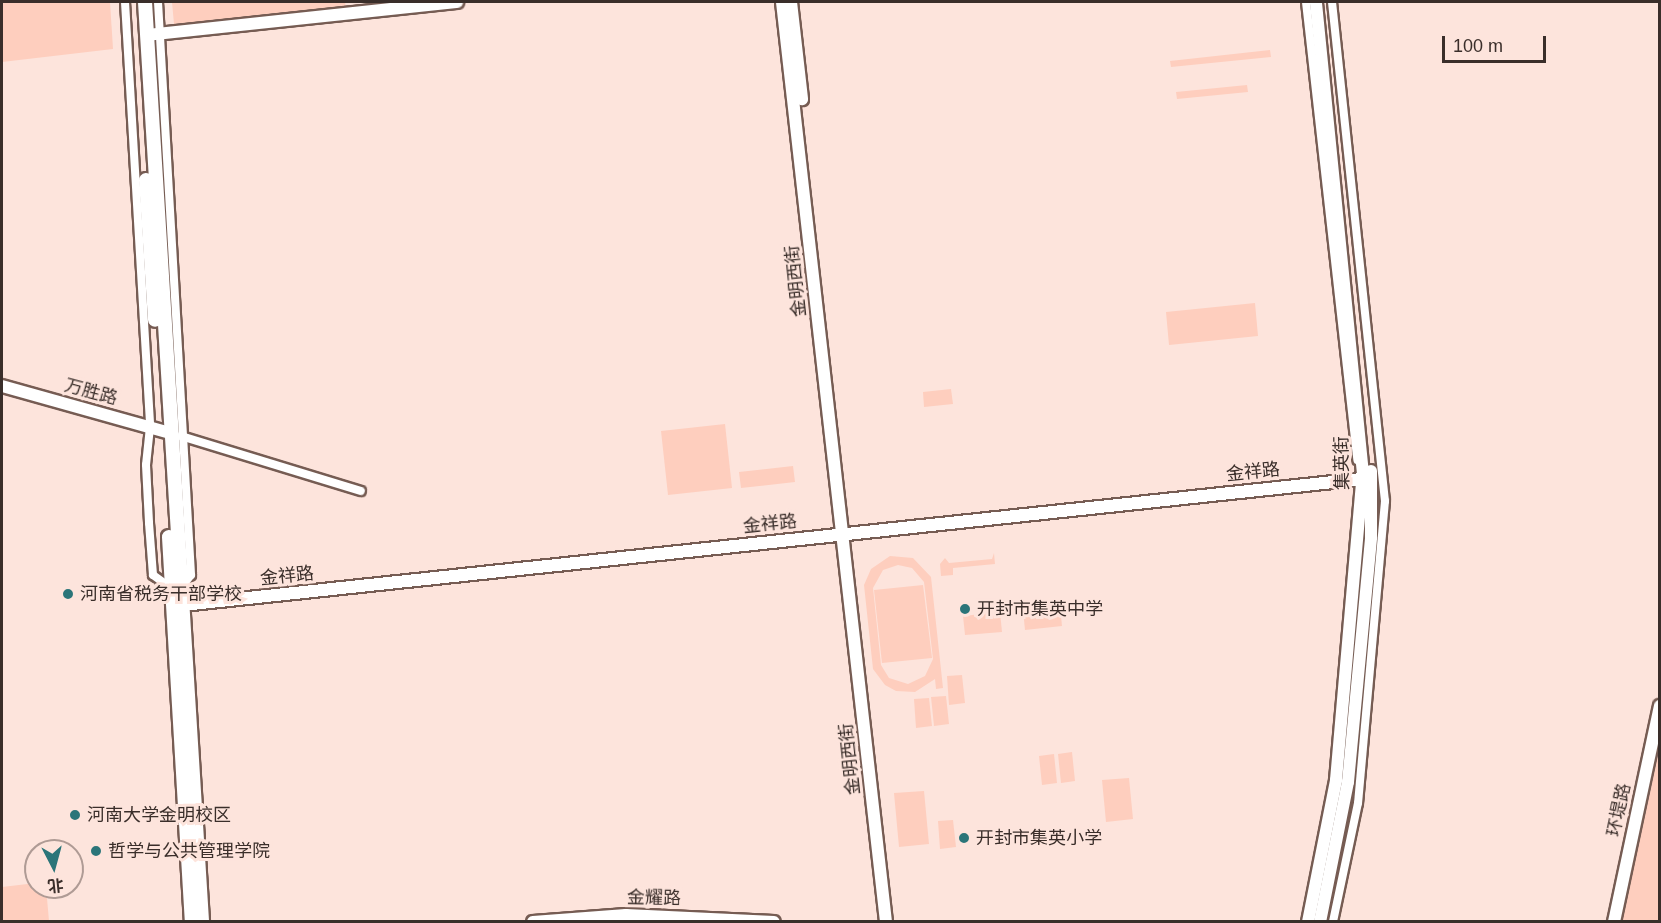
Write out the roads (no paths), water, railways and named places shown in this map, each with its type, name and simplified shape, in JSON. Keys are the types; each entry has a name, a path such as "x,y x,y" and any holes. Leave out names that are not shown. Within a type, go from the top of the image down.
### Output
{"main road":[{"path":"136,2 160,430 177,588 192,921"},
{"path":"145,2 153,34 160,430"},
{"path":"178,609 202,921"}],"street":[{"path":"125,2 160,430 146,465 153,575 177,588 191,575 184,438 153,34 158,2"},
{"path":"153,34 458,2"},
{"name":"金明西街","path":"782,2 845,538"},
{"name":"金明西街","path":"791,2 846,556 886,921"},
{"path":"1306,2 1354,450 1367,482"},
{"name":"集英街","path":"1308,921 1333,806 1367,482 1316,2"},
{"name":"集英街","path":"1320,921 1348,782 1371,537 1323,2"},
{"path":"1332,2 1385,501 1358,803 1333,921"},
{"name":"万胜路","path":"2,386 160,430"},
{"path":"160,430 362,491"},
{"name":"金祥路","path":"178,609 1367,482"},
{"name":"环堤路","path":"1614,921 1659,706"},
{"name":"金耀路","path":"533,921 636,915 774,921"}],"place":[{"name":"河南省税务干部学校","path":"68,594"},
{"name":"开封市集英中学","path":"965,609"},
{"name":"河南大学金明校区","path":"75,815"},
{"name":"开封市集英小学","path":"964,838"},
{"name":"哲学与公共管理学院","path":"96,851"}]}
